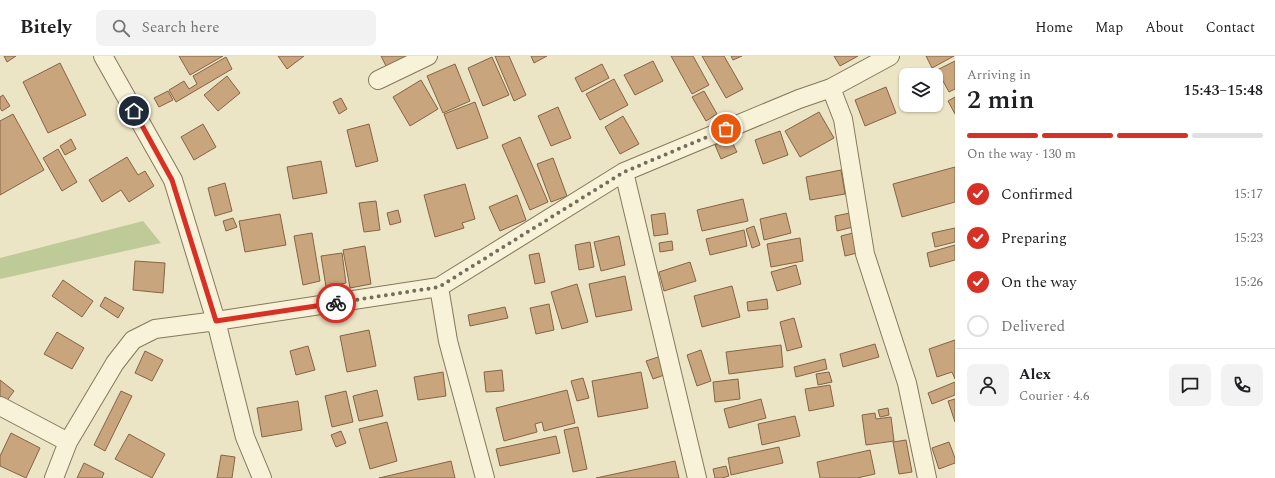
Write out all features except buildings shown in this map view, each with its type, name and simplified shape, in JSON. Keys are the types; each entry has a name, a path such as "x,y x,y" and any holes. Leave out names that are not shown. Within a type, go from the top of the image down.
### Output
{"street":[{"path":"103,56 172,180 216,321 245,437 262,478"},
{"path":"378,80 428,56"},
{"path":"54,478 68,442 115,363 133,340 155,329 439,287 624,172 799,99 831,88 890,56"},
{"path":"831,88 843,118 865,254 906,383 927,478"},
{"path":"624,172 697,478"},
{"path":"439,287 448,340 485,478"},
{"path":"0,406 68,442"}],"green space":[{"path":"143,221 161,243 0,279 0,258"}],"way so far":[{"path":"336,303 439,287 624,172 726,129"}],"route":[{"path":"134,111 172,180 216,321 336,303"}]}
